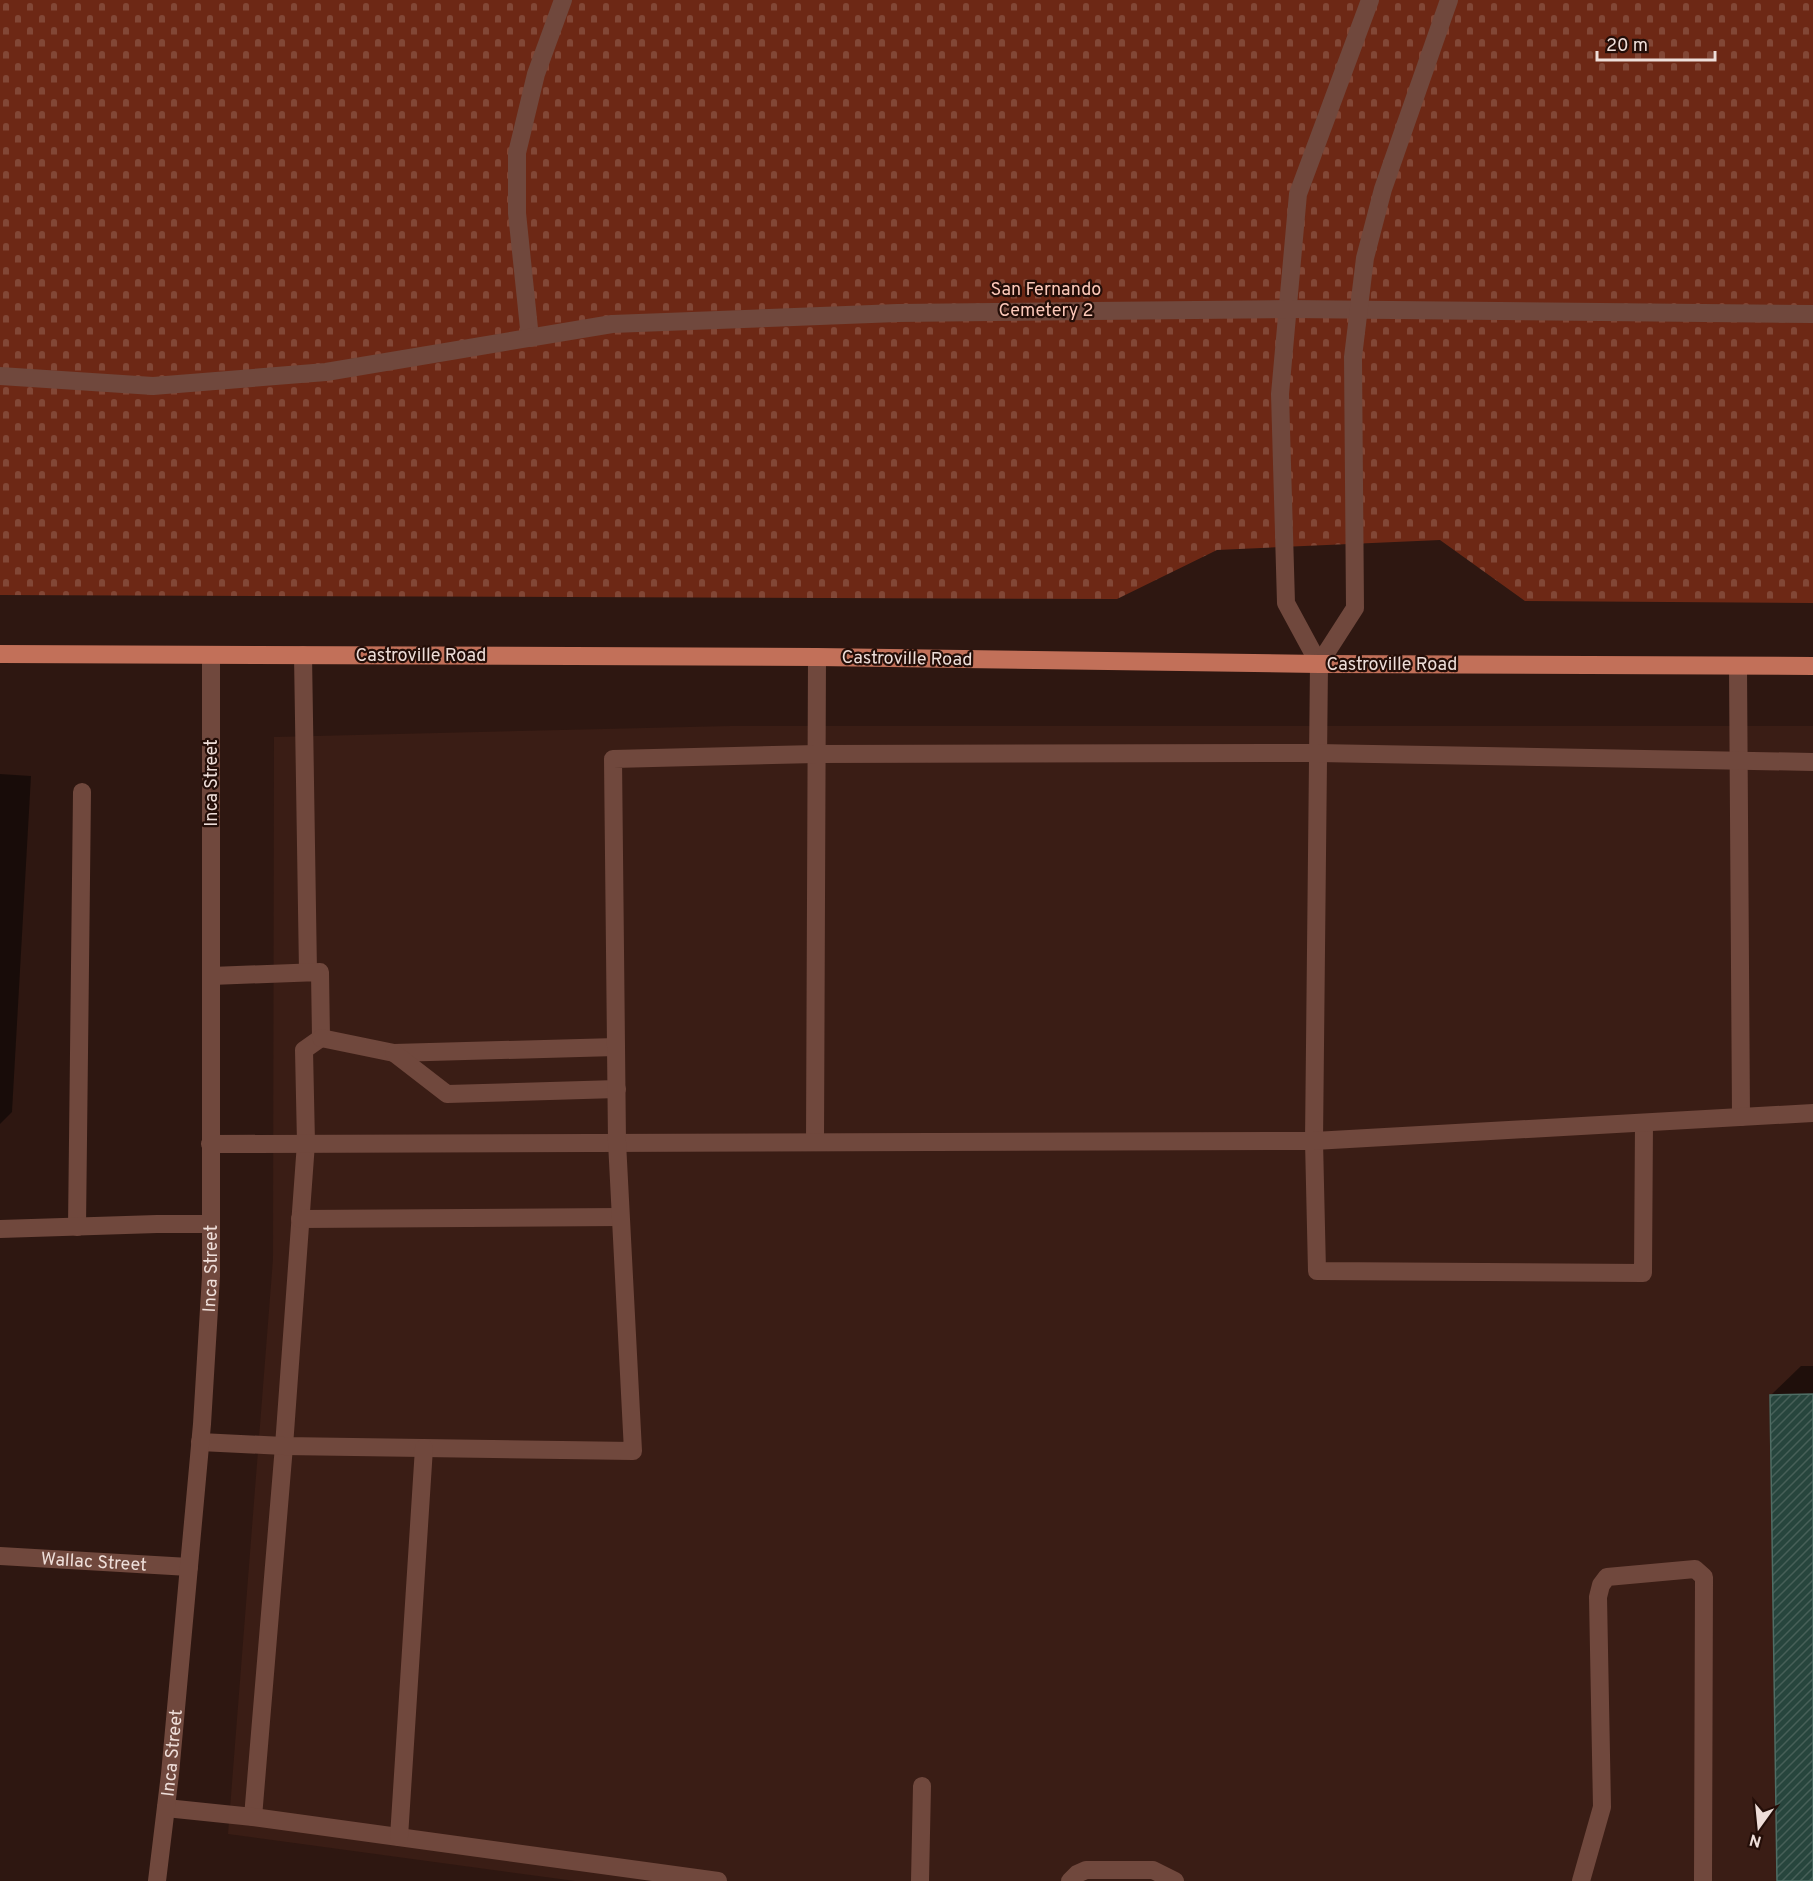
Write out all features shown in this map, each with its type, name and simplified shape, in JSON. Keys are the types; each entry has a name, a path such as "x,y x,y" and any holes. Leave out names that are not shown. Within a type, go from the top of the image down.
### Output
{"main road":[{"name":"Castroville Road","path":"0,654 817,657 1319,664 1813,666"}],"street":[{"path":"530,338 517,213 516,153 536,74 563,0"},
{"path":"1370,0 1298,194 1280,394 1286,603 1319,664 1314,1141 1317,1271 1643,1274 1644,1123"},
{"path":"1319,664 1355,608 1353,357 1365,258 1383,189 1449,0"},
{"path":"0,376 153,386 326,372 612,324 897,313 1288,309 1813,314"},
{"name":"Inca Street","path":"157,1881 189,1567 211,1276 210,655"},
{"path":"303,655 308,972"},
{"path":"815,1142 817,657"},
{"path":"1738,666 1741,1117"},
{"path":"200,1442 284,1446 633,1451 617,1142 614,759 816,754 1318,753 1813,762"},
{"path":"77,1227 82,792"},
{"path":"211,976 320,972 321,1038"},
{"path":"253,1817 284,1446 306,1143 304,1050 321,1038 394,1053 616,1047"},
{"path":"394,1053 447,1094 616,1089"},
{"path":"210,1144 1314,1141 1813,1113"},
{"path":"300,1220 621,1217"},
{"path":"0,1229 211,1224"},
{"path":"399,1837 424,1448"},
{"name":"Wallac Street","path":"0,1556 189,1567"},
{"path":"1581,1881 1602,1807 1598,1597 1601,1585 1607,1577 1695,1569 1704,1577 1703,1881"},
{"path":"920,1881 922,1786"},
{"path":"166,1808 253,1817 718,1881"},
{"path":"1070,1881 1077,1874 1086,1870 1153,1870 1175,1881"}],"shaded area":[{"path":"730,726 1813,726 1813,1881 575,1881 228,1834 273,1259 274,737"}],"green space":[{"name":"San Fernando Cemetery 2","path":"0,0 1813,0 1813,603 1525,601 1440,540 1217,550 1117,599 0,595"}],"building":[{"path":"1813,1394 1813,1881 1777,1881 1770,1395"}]}
